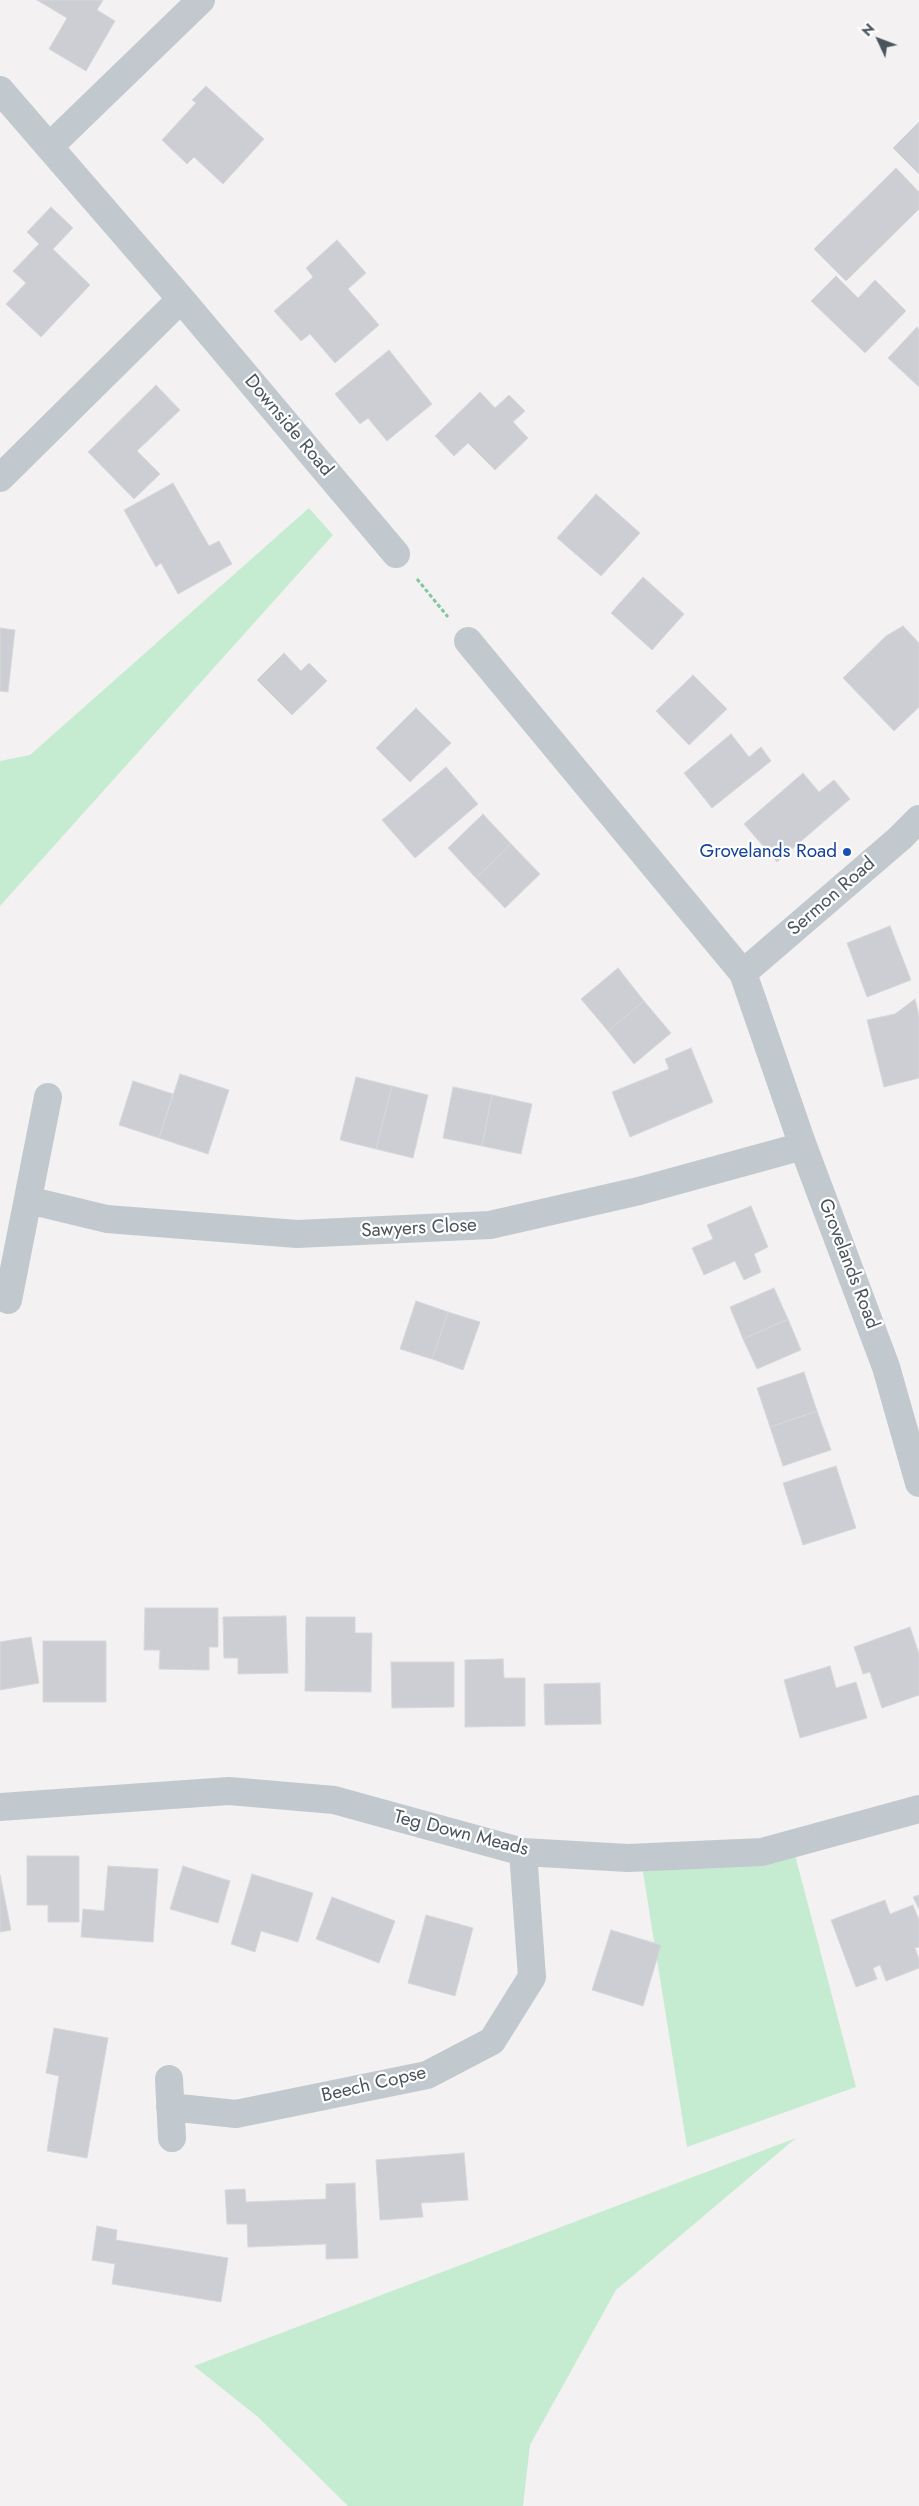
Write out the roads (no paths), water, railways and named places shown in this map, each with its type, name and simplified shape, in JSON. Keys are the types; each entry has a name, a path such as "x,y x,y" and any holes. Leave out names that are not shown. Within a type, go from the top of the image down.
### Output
{"street":[{"path":"49,147 201,0"},
{"name":"Downside Road","path":"0,90 181,299 396,554"},
{"path":"0,478 181,299"},
{"name":"Grovelands Road","path":"468,641 743,973 803,1146 886,1368 919,1483"},
{"name":"Sermon Road","path":"743,973 900,838 919,818"},
{"path":"8,1300 48,1097"},
{"name":"Sawyers Close","path":"28,1200 107,1219 297,1234 490,1225 639,1191 803,1146"},
{"name":"Teg Down Meads","path":"0,1807 229,1791 334,1800 523,1852 628,1858 762,1852 919,1809"},
{"name":"Beech Copse","path":"170,2107 236,2114 427,2075 492,2041 532,1977 523,1852"},
{"path":"169,2079 172,2138"}],"place":[{"name":"Grovelands Road","path":"847,852"}]}
